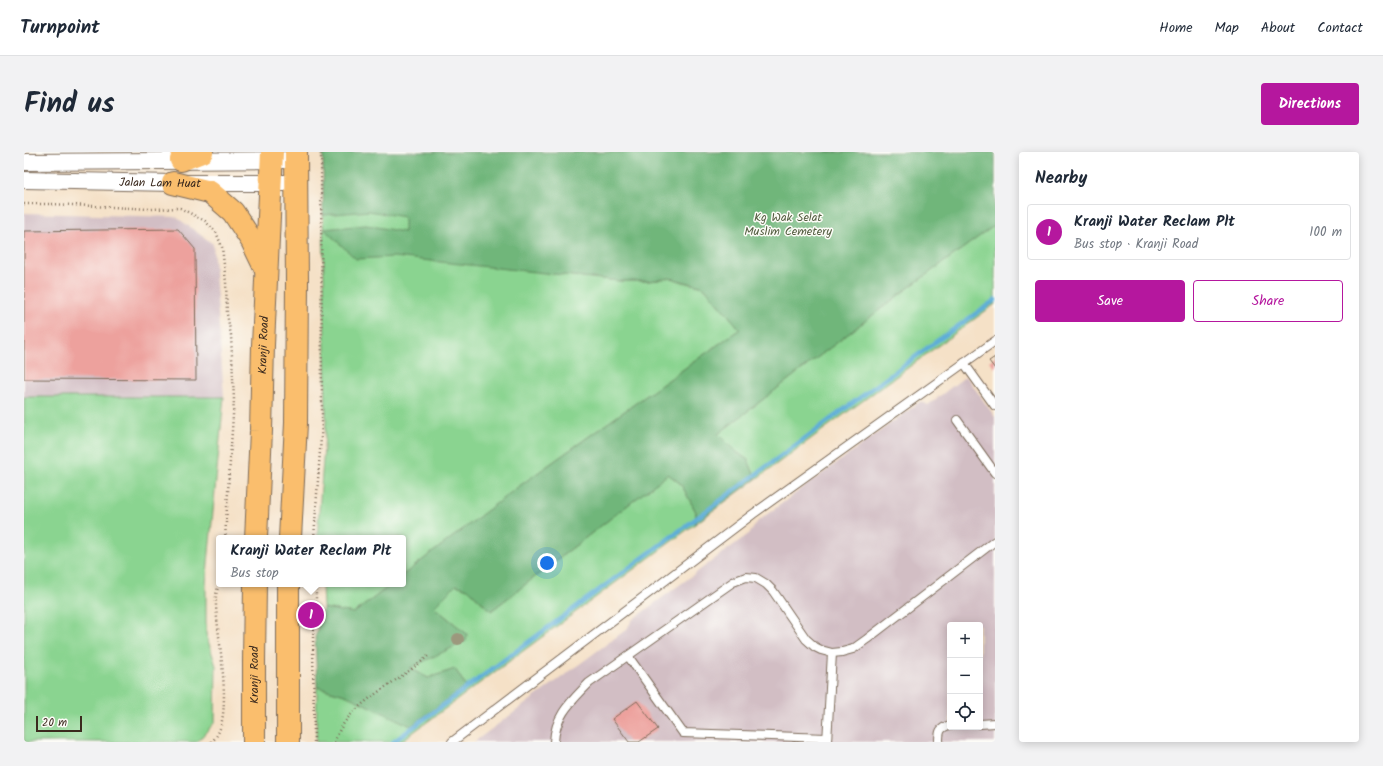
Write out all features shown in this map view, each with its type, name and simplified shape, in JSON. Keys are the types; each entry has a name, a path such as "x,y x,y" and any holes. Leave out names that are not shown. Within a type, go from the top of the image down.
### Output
{"main road":[{"path":"181,160 202,152"},
{"name":"Kranji Road","path":"256,535 272,156"},
{"path":"290,535 296,424 296,156"},
{"path":"173,183 210,192 233,212 252,241 266,271"},
{"path":"261,431 296,424"},
{"name":"Kranji Road","path":"254,742 255,587"},
{"path":"288,587 288,742"},
{"path":"241,742 254,718"}],"street":[{"name":"Jalan Lam Huat","path":"24,162 126,156 159,162 296,156"},
{"name":"Jalan Lam Huat","path":"24,180 173,183 296,183"}],"lane":[{"path":"452,742 754,514 995,341"},
{"path":"964,363 995,406"},
{"path":"957,420 995,473"},
{"path":"554,742 554,730 561,716 572,701 589,683 734,582 746,577 756,578 766,584 773,591 806,638 815,647 832,653 853,649 995,541"},
{"path":"628,656 683,733 827,740 832,653"},
{"path":"983,724 995,723"},
{"path":"939,742 941,730 943,727 947,726"}],"path":[{"path":"314,535 322,422 320,152"},
{"path":"24,204 151,209 180,208 204,221 216,232 222,247 226,282 231,335 234,400 225,535"},
{"path":"211,742 214,740 221,727 224,698 222,654 216,595 218,587"},
{"path":"314,742 313,635 316,614 316,587"},
{"path":"334,742 341,727 355,711 372,697 418,666 429,655"}],"shaded area":[{"path":"24,213 176,217 213,244 224,397 24,397"},
{"path":"966,376 995,417 995,742 474,742 627,629 632,620 750,533 758,521 921,401 928,405"}],"green space":[{"name":"Kg Wak Selat Muslim Cemetery","path":"323,152 995,152 995,225 904,291 718,434 735,451 748,460 756,479 695,524 696,512 681,484 668,474 491,611 468,589 456,585 434,607 467,634 466,641 410,668 428,678 455,669 466,686 411,726 345,695 317,687 315,637 323,608 354,613 388,587 406,587 406,573 522,484 740,329 704,287 670,278 649,281 620,281 394,257 356,259 324,229 366,225 404,232 404,217 369,211 323,215"},
{"path":"325,152 683,282 704,287 740,329 522,484 406,573 406,535 317,535 326,422 323,215 326,215","holes":["495,267 659,280 620,281"]},
{"path":"995,225 995,304 756,479 748,460 735,451 718,434 904,291"},
{"path":"24,397 224,397 206,584 206,634 216,666 215,722 197,742 24,742"},
{"path":"668,474 681,484 696,512 695,524 400,742 316,742 317,687 345,695 466,686 455,669 428,678 410,668 467,634 434,607 456,585 468,589 491,611"},
{"path":"322,587 388,587 354,613 323,608"}],"building":[{"path":"178,229 195,249 196,380 24,379 24,231"},
{"path":"995,357 995,369 989,361"},
{"path":"637,701 658,729 639,742 629,742 612,719"}],"waterway":[{"path":"393,742 934,343 995,300"}],"place":[{"name":"Kranji Water Reclam Plt","path":"311,615"}]}
